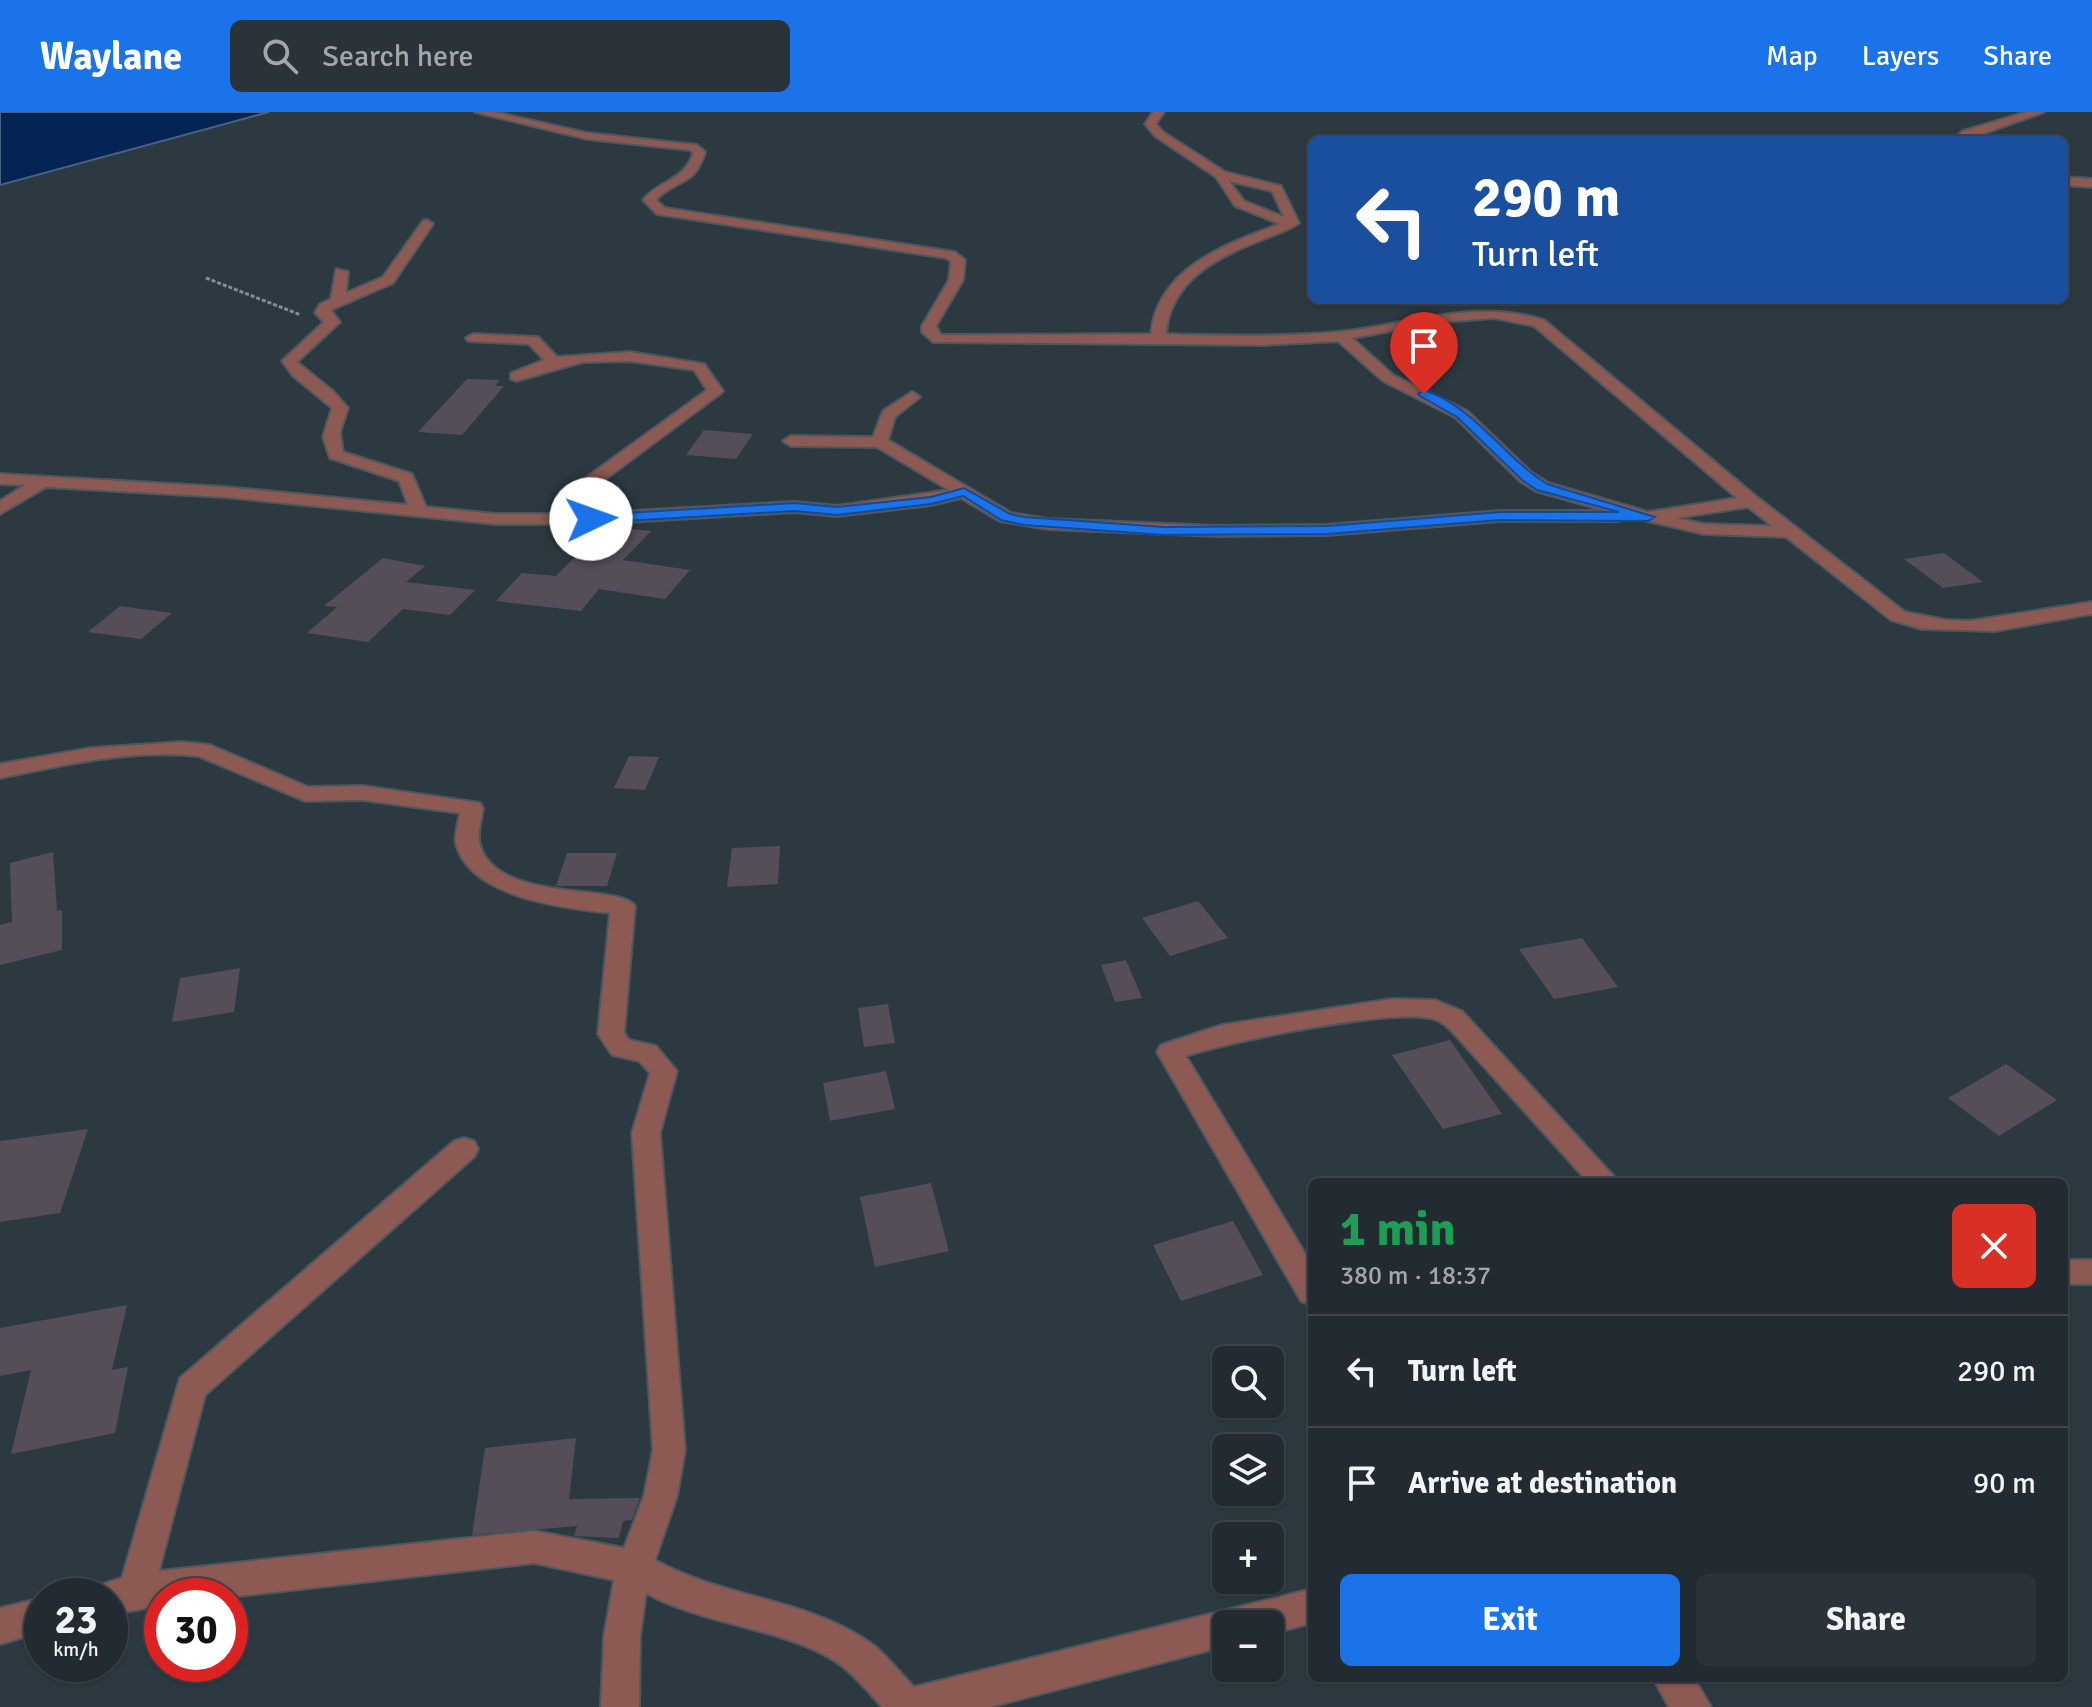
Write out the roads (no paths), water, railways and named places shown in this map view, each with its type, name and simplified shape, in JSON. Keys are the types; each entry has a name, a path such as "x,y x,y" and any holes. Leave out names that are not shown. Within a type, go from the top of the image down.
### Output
{"street":[{"path":"480,112 587,136 693,147 699,152 696,170 689,178 655,192 649,200 661,211 950,255 958,260 956,280 929,326 929,332 938,339 1262,341 1341,336 1479,315 1525,316 1539,323 1751,501 1898,616 1921,624 1961,628 2092,608"},
{"path":"1159,112 1151,121 1153,129 1221,175 1277,189 1293,223"},
{"path":"1963,136 2039,112"},
{"path":"2068,180 2092,172"},
{"path":"1221,175 1225,191 1247,209 1293,223"},
{"path":"2068,180 2092,183"},
{"path":"1158,338 1157,324 1162,310 1183,280 1223,252 1293,223"},
{"path":"419,511 406,478 347,462 336,455 330,443 331,428 340,408 320,385 292,368 289,361 333,322 322,313 325,307 388,280 427,224"},
{"path":"338,301 341,272"},
{"path":"1341,336 1388,378 1461,414 1526,477 1542,487 1648,517 1704,529 1790,532"},
{"path":"473,338 533,340 554,362"},
{"path":"516,376 554,362 613,357 699,367 715,391 583,488 591,519"},
{"path":"880,442 881,422 888,411 912,397"},
{"path":"791,441 880,442 1006,517 1164,531 1327,530 1500,516 1648,517 1751,501"},
{"path":"0,479 225,492 496,519 591,519 794,507 837,511 931,500 964,492"},
{"path":"0,509 43,481"},
{"path":"0,771 91,754 182,748 202,750 305,794 363,793 472,808 468,843 478,865 507,885 589,903 623,906 611,1034 621,1048 647,1053 664,1071 646,1133 669,1450 668,1480 634,1567 619,1643 620,1707"},
{"path":"1308,1285 1257,1194 1170,1052 1236,1032 1392,1008 1435,1009 1453,1017 1467,1031 1601,1178"},
{"path":"128,1579 191,1388 464,1149"},
{"path":"2068,1272 2092,1272"},
{"path":"128,1593 534,1547 634,1567 680,1593 821,1634 856,1654 907,1707 942,1701 1212,1632"},
{"path":"1284,1613 1308,1607"},
{"path":"0,1626 24,1620"},
{"path":"1674,1682 1692,1707"}],"water":[{"path":"0,112 269,112 0,185"}]}
